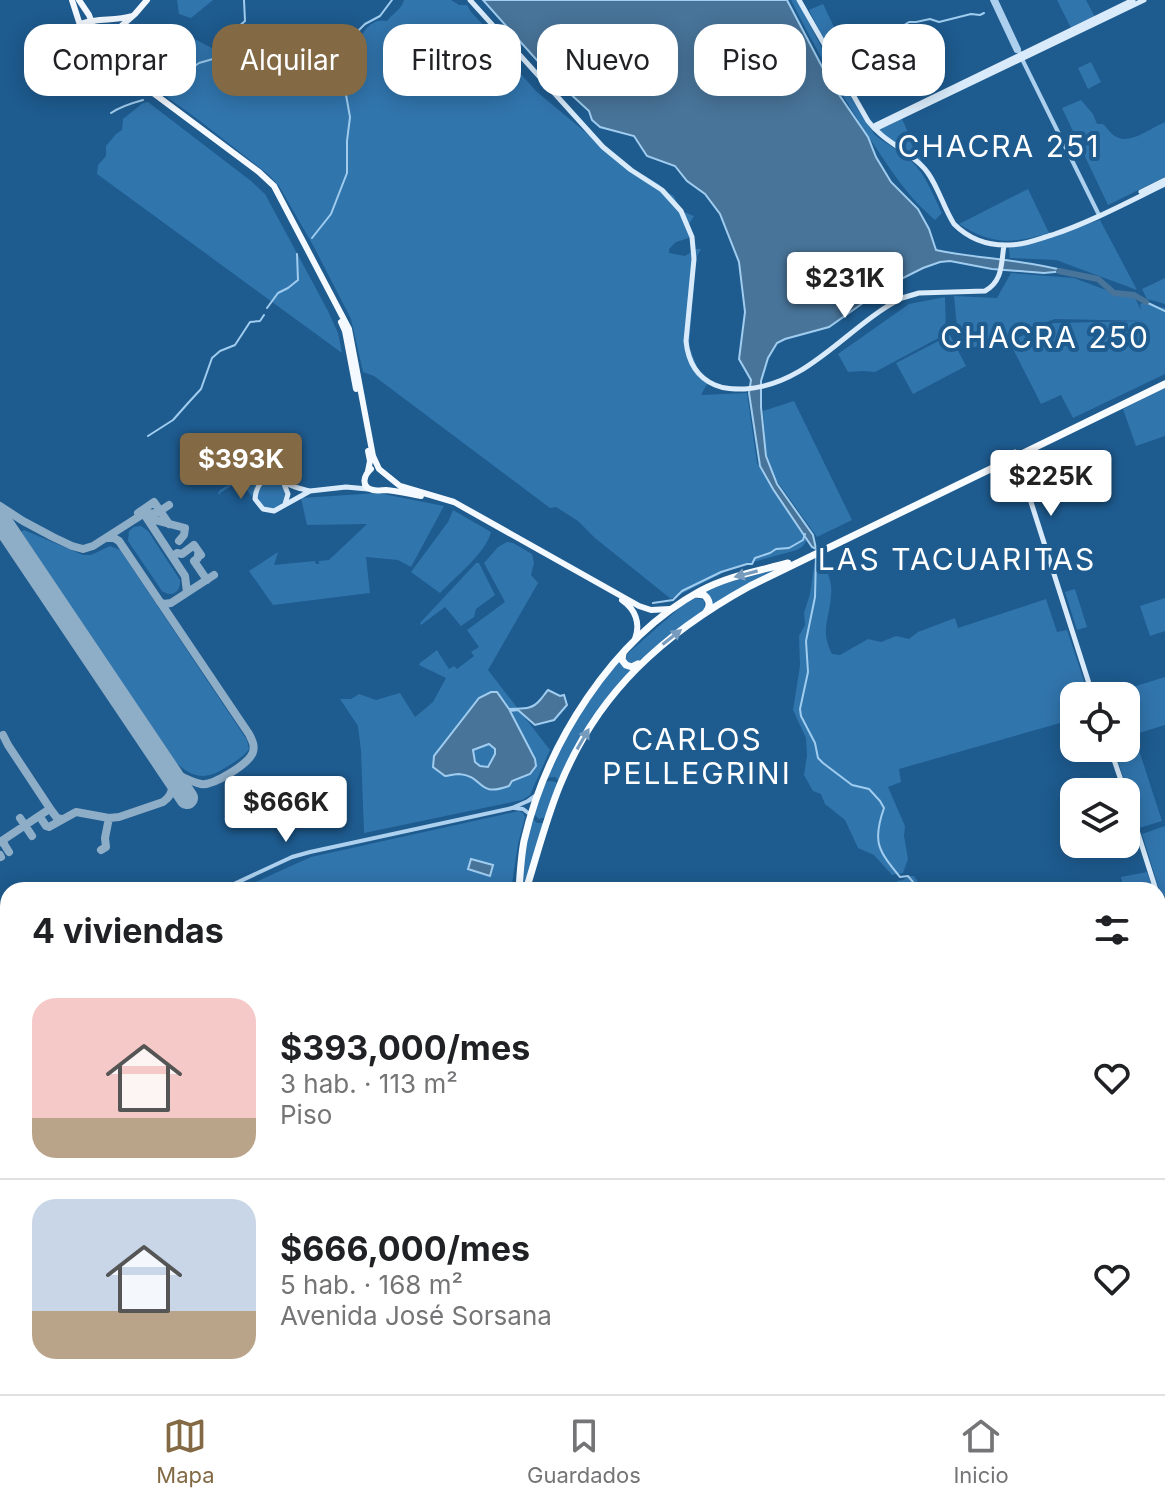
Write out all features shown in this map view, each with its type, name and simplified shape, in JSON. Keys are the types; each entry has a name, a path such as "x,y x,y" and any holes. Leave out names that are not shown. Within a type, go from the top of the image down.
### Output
{"highway":[{"path":"624,651 622,657 626,665 635,667 704,613 750,586 1015,454 1165,384"},
{"path":"520,882 531,815 553,756 576,717 624,651 654,623 712,585 802,560"},
{"path":"693,595 707,597 709,608 704,613"},
{"path":"528,882 548,815 571,759 596,717 641,663"},
{"path":"543,782 552,778 559,787"},
{"path":"531,815 541,821 548,815"}],"main road":[{"path":"72,0 80,24"},
{"path":"79,0 93,16 100,19"},
{"path":"124,24 147,0"},
{"path":"470,0 603,147 662,190 681,211 688,226 694,259 686,341 689,358 696,371 709,382 730,389 761,387 786,379 902,298 919,293 985,291 1001,274 1004,245"},
{"path":"799,0 874,129 919,162 927,171 950,218 960,230 984,243 1028,243 1165,182"},
{"path":"874,129 1133,0"},
{"path":"1020,55 1144,0"},
{"path":"86,9 92,24"},
{"path":"83,24 135,14"},
{"path":"148,96 270,188 345,331 370,457 364,481 370,489"},
{"path":"157,96 259,172 277,191 349,329 373,456 385,475 400,486 454,502 639,606 664,610 681,603"},
{"path":"1015,454 1088,682"},
{"path":"346,487 359,481 373,468 379,469"},
{"path":"379,489 384,485 385,475"},
{"path":"310,491 272,478 263,481 257,488 255,499 269,511 278,510 310,491 346,487 379,489 453,505 624,601 637,620 638,631 634,642"},
{"path":"282,482 288,494 284,505"},
{"path":"1140,840 1154,882"}],"street":[{"path":"994,0 1016,51 1098,214"},
{"path":"238,882 310,852 512,808 528,801 539,791"},
{"path":"512,808 523,809 531,815"}],"shaded area":[{"path":"177,0 213,0 191,18 179,14"},
{"path":"404,0 451,0 467,5 482,24 383,24 383,96 521,96 521,74 537,96 542,96 631,170 660,185 662,190 674,196 681,211 694,216 688,226 692,237 676,242 669,253 685,256 701,249 696,258 689,346 707,384 701,395 747,393 757,463 807,540 803,546 735,567 671,599 578,521 556,507 550,508 374,376 363,372 351,319 279,186 166,96 196,96 196,40 212,48 212,96 367,96 367,28 381,20 387,21"},
{"path":"483,0 787,0 800,24 694,24 694,96 806,96 806,36 822,67 822,96 840,96 868,137 891,182 918,209 936,250 1065,271 1044,273 940,262 887,286 829,327 777,343 768,358 761,381 766,456 777,484 813,535 816,549 760,466 749,393 751,380 739,359 745,312 739,262 720,214 705,194 687,181 675,166 647,156 634,136 600,127 573,96 678,96 678,24 537,24 537,60 521,42 521,24 505,24"},
{"path":"791,0 797,0 822,48 822,58 806,24"},
{"path":"1057,0 1086,0 1095,17 1071,28"},
{"path":"823,4 833,24 822,24 822,36 809,10"},
{"path":"1091,62 1101,82 1088,89 1078,68"},
{"path":"844,96 850,96 874,134 907,157 923,176 942,213 935,220 907,192"},
{"path":"1081,100 1097,124 1103,124 1119,138 1136,136 1165,122 1165,177 1108,205 1062,108"},
{"path":"148,102 265,194 327,309 338,333 342,353 97,174 98,165 106,156 106,146 122,130 123,119"},
{"path":"902,119 923,165 878,130"},
{"path":"1028,189 1049,233 1013,241 992,239 959,224"},
{"path":"1100,220 1137,290 1056,260 1010,258 1009,248"},
{"path":"1011,273 1074,278 1135,298 1141,310 1140,304 1145,302 1165,308 1165,374 1073,418 1061,395 1041,404 1009,341 1054,323 1147,321 1055,319 966,350 957,328 954,296 997,298"},
{"path":"1165,278 1165,304 1147,299 1142,289"},
{"path":"945,297 946,334 875,372 848,372 838,354 909,304"},
{"path":"950,335 966,366 913,394 896,363"},
{"path":"1165,388 1165,436 1136,446 1123,409"},
{"path":"794,401 852,520 817,537 774,477 766,453 763,411"},
{"path":"230,469 249,470 224,474 214,485 200,482 204,475"},
{"path":"241,476 245,481 262,477 257,503 240,481 220,495 218,493"},
{"path":"271,481 281,485 285,495 281,505 271,509 261,505 257,495 261,485"},
{"path":"378,493 444,506 411,567 398,560 366,557 370,593 273,605 249,571 278,552 274,565 315,561 319,564 319,561 329,560 367,524 307,525 301,498"},
{"path":"453,510 491,532 477,556 440,593 411,572 448,522"},
{"path":"141,526 148,531 180,580 175,593 162,591 128,541 129,531"},
{"path":"24,530 83,555 91,555 110,546 120,550 247,740 249,749 237,761 213,774 200,776 173,760 21,532"},
{"path":"507,542 532,554 534,563 531,575 538,583 488,670 550,750 530,795 522,800 364,833 358,726 340,699 351,699 359,694 376,700 400,693 415,717 433,702 446,678 419,665 437,650 449,669 454,666 457,669 474,656 471,652 479,647 467,630 505,602 484,563"},
{"path":"820,558 831,586 826,632 832,654 840,655 868,639 881,642 896,636 909,639 918,632 955,618 958,628 1046,599 1057,632 1067,630 1084,682 1060,682 1060,723 899,769 901,782 888,787 905,826 908,859 903,873 892,875 874,855 858,848 845,820 825,804 821,794 813,791 804,775 806,738 793,710 800,666 799,636 805,625 804,613 815,560"},
{"path":"479,563 495,595 476,609 474,617 461,626 445,607 421,625 420,623"},
{"path":"781,568 710,607 703,592 723,584"},
{"path":"1075,589 1087,627 1077,630 1065,592"},
{"path":"696,598 704,600 705,608 701,613 637,663 630,665 626,660 627,654 684,604"},
{"path":"1165,598 1165,631 1150,636 1140,606"},
{"path":"622,655 622,661 636,667 596,717 559,785 555,777 546,778 577,718"},
{"path":"1165,677 1165,725 1140,733 1140,685"},
{"path":"548,690 564,695 567,705 554,720 535,725 518,710 510,711 535,759 536,766 530,774 512,781 509,786 491,789 467,776 445,776 433,767 434,756 479,698 497,692 509,709 526,708 537,704","holes":["489,744 495,749 488,767 475,762 473,750"]},
{"path":"1140,753 1162,821 1140,828 1140,778 1123,778 1118,762 1140,762"},
{"path":"546,782 556,782 558,787 546,817 539,819 534,814"},
{"path":"519,811 525,817 512,882 256,882 311,857"},
{"path":"532,818 537,823 544,823 526,882 522,882 525,844"},
{"path":"1165,826 1165,882 1157,882 1142,834"},
{"path":"471,859 493,865 490,876 468,869"},
{"path":"1147,872 1150,882 1122,882 1121,877"},
{"path":"914,876 918,882 897,881"}],"waterway":[{"path":"196,65 213,59 216,46 245,21 244,0"},
{"path":"312,238 331,214 347,173 350,117 343,78 348,64 346,54 358,31 380,16 392,0"},
{"path":"906,24 930,19 939,22 984,13"},
{"path":"111,113 143,100"},
{"path":"267,308 278,293 298,280 297,254"},
{"path":"1059,271 1098,279 1114,293 1134,295 1146,302"},
{"path":"1146,302 1165,311"},
{"path":"148,436 173,420 201,389 212,358 235,345 250,322 260,321 264,315"},
{"path":"653,603 673,600 682,591 721,572 752,564 755,558 776,549 789,548 803,540 805,534"},
{"path":"816,556 815,597 806,641 808,672 801,716 815,743 818,758 852,785 869,789 880,801 884,808 878,829 879,845 900,877 908,876 913,882"}],"taxiway":[{"path":"138,513 154,502 169,524"},
{"path":"0,506 53,537 83,549 93,546 143,514 157,513 169,505"},
{"path":"146,517 185,576 187,592"},
{"path":"147,518 185,528 179,541"},
{"path":"106,538 119,541 253,743 253,752 245,762 207,784 192,782 166,769"},
{"path":"173,556 182,554 194,545 201,555"},
{"path":"198,555 194,561 207,580"},
{"path":"160,602 171,603 214,575"},
{"path":"3,735 51,810 61,819"},
{"path":"42,820 49,827 76,812 119,817 163,802 170,795 172,787 167,770"},
{"path":"0,842 51,810"},
{"path":"20,818 32,836"},
{"path":"101,850 106,847 109,818"},
{"path":"4,840 9,852"}],"runway":[{"path":"0,520 187,798"}],"district":[{"name":"CHACRA 251","path":"999,146"},
{"name":"CHACRA 250","path":"1045,337"},
{"name":"LAS TACUARITAS","path":"957,559"},
{"name":"CARLOS PELLEGRINI","path":"697,756"}]}
